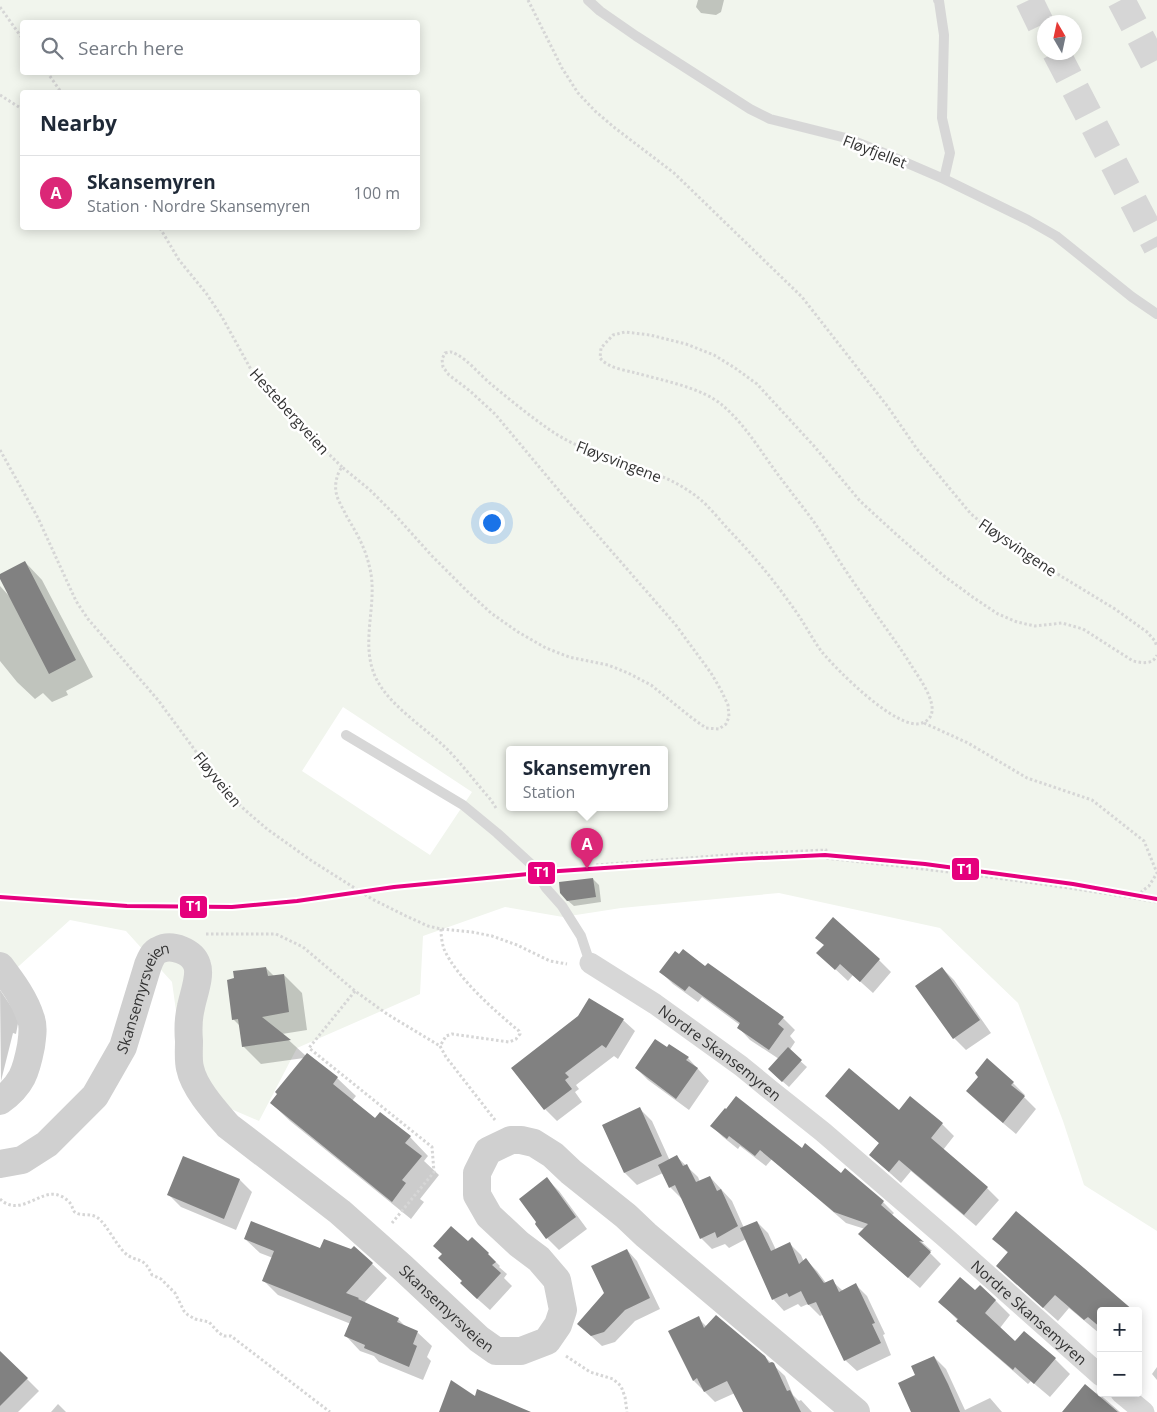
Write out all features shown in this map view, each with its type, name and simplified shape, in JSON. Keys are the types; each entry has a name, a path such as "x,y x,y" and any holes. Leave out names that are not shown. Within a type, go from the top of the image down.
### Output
{"street":[{"name":"Skansemyrsveien","path":"0,1164 22,1160 47,1144 94,1096 123,1047 148,965 154,954 159,950 168,948 182,950 190,954 197,965 198,973 188,1017 190,1069 200,1091 228,1126 340,1212 479,1339 496,1351 521,1351 547,1341"},
{"name":"Nordre Skansemyren","path":"590,963 655,1004 769,1088 926,1221 1097,1372"},
{"path":"0,966 22,998 32,1021 32,1039 26,1071 16,1086 0,1101"},
{"path":"547,1341 558,1325 563,1310 557,1280 539,1259 519,1244 489,1216 477,1195 477,1173 488,1151 512,1140 534,1143 553,1155 856,1412"},
{"path":"1126,1397 1144,1412"}],"lane":[{"name":"Fløyfjellet","path":"588,0 600,11 636,36 750,109 789,124 846,138 944,179 1028,220 1056,236 1132,297 1157,314"},
{"path":"938,0 944,36 942,118 950,153 944,179"},
{"path":"346,735 464,806 532,865 546,888 562,906 581,936 590,963"}],"path":[{"name":"Fløysvingene","path":"528,0 562,68 578,92 595,111 615,128 674,173 802,297 888,407 917,449 971,514 1005,542 1147,632 1155,641 1157,647"},
{"path":"0,7 20,35"},
{"path":"49,75 60,90"},
{"path":"0,95 20,108"},
{"name":"Hestebergveien","path":"161,230 179,260 206,293 222,317 254,375 298,424 342,467"},
{"path":"1140,899 1142,891 1149,886 1157,873 1144,841 1092,800 1027,778 968,743 924,723 930,718 933,706 926,689 909,662 812,520 740,424 721,404 708,395 674,383 604,363 600,358 602,348 613,335 625,332 650,335 686,344 736,368 757,384 786,414 860,501 897,536 944,576 998,614 1017,622 1035,626 1062,623 1083,629 1133,661 1150,662 1156,659 1157,655"},
{"name":"Fløysvingene","path":"342,467 370,490 467,591 491,613 518,632 546,648 569,657 608,665 651,685 706,728 719,729 726,724 729,717 728,705 721,690 675,624 495,414 450,375 443,366 442,359 445,354 452,352 459,355 492,385 552,432 578,446 655,474 696,496 771,577 805,623 821,650 851,683 874,703 901,719 914,725 924,723"},
{"name":"Fløyveien","path":"0,450 38,518 76,601 88,620 158,700 225,792 267,829 372,899 428,926 492,936 517,945 550,961 564,964 590,963"},
{"path":"342,467 336,482 337,497 363,545 370,567 372,592 368,645 377,680 388,696 446,748 496,808"},
{"path":"596,865 740,854 826,850 826,858 940,870 1074,888 1157,902"},
{"path":"440,1046 446,1036 452,1034 509,1042 516,1039 520,1034 461,974 444,948 441,929"},
{"path":"202,934 276,934 303,947 355,991 387,1014 440,1046 446,1057 512,1140"},
{"path":"355,991 309,1048 432,1147 434,1172 390,1226"},
{"path":"0,1199 10,1205 21,1205 56,1194 67,1199 76,1214 86,1214 98,1218 131,1258 145,1263 151,1269 152,1275 161,1279 175,1293 188,1315 195,1319 209,1322 224,1336 231,1336 330,1412"},
{"path":"547,1341 590,1372 613,1379 620,1386 625,1397 627,1412"}],"shaded area":[{"path":"0,0 1157,0 1157,1231 1084,1185 1063,1121 1018,1003 940,928 779,893 621,908 563,917 505,907 423,936 420,994 297,1048 259,1121 187,1090 172,982 126,931 70,920 0,983","holes":["343,707 472,792 430,855 302,771"]}],"building":[{"path":"25,561 76,660 49,674 0,579 0,574"},
{"path":"593,878 596,897 567,901 560,893 559,882"},
{"path":"833,917 880,959 860,982 840,964 835,970 816,953 824,945 815,938"},
{"path":"683,949 705,966 708,963 784,1017 778,1024 784,1029 769,1050 737,1028 740,1023 689,986 685,991 659,972 675,951 679,954"},
{"path":"266,967 268,976 284,974 289,1012 262,1017 291,1040 242,1047 238,1019 232,1020 227,980 234,978 233,971"},
{"path":"942,967 980,1020 953,1039 915,986"},
{"path":"589,998 624,1019 606,1048 602,1045 565,1073 569,1077 565,1080 572,1089 544,1110 511,1068 578,1016"},
{"path":"655,1039 667,1047 669,1044 689,1057 686,1060 698,1068 676,1099 635,1068"},
{"path":"788,1047 802,1060 782,1082 768,1069"},
{"path":"307,1053 338,1077 333,1084 375,1118 380,1112 411,1136 405,1143 422,1156 402,1180 406,1183 392,1202 270,1103 277,1094 275,1092"},
{"path":"987,1058 1014,1082 1011,1085 1025,1096 1003,1123 966,1091 978,1077 975,1073"},
{"path":"849,1068 899,1110 910,1096 943,1123 931,1138 988,1187 964,1215 899,1160 889,1172 869,1155 879,1143 825,1096"},
{"path":"736,1096 802,1148 805,1143 841,1173 845,1168 884,1201 881,1205 924,1242 919,1241 931,1252 908,1278 858,1234 868,1224 834,1212 760,1150 755,1156 729,1136 727,1139 710,1126"},
{"path":"640,1107 662,1156 624,1173 602,1125"},
{"path":"677,1155 683,1166 687,1164 696,1182 710,1176 717,1191 721,1189 738,1226 717,1238 715,1232 700,1239 675,1185 669,1188 658,1165"},
{"path":"183,1156 240,1179 224,1219 167,1195"},
{"path":"547,1177 576,1217 546,1239 519,1199"},
{"path":"1016,1211 1129,1307 1097,1307 1097,1325 1088,1317 1084,1320 1055,1295 1043,1308 996,1266 1008,1252 992,1239"},
{"path":"251,1221 320,1248 324,1239 351,1249 354,1246 373,1263 346,1293 399,1318 397,1322 418,1331 413,1344 417,1346 409,1367 364,1348 365,1345 344,1336 352,1317 262,1281 274,1251 244,1239"},
{"path":"757,1221 771,1251 790,1242 799,1264 806,1258 824,1283 833,1279 839,1292 856,1283 875,1323 872,1324 881,1343 844,1361 816,1302 808,1305 801,1291 789,1297 787,1293 772,1300 740,1228"},
{"path":"451,1226 468,1241 472,1237 489,1253 496,1262 492,1265 501,1273 477,1299 460,1283 462,1281 438,1258 442,1254 433,1246"},
{"path":"627,1249 650,1298 625,1310 604,1332 591,1336 577,1324 604,1293 591,1266"},
{"path":"960,1277 975,1290 980,1285 996,1300 985,1313 1015,1341 1024,1331 1056,1358 1034,1384 1015,1367 1013,1370 956,1321 958,1319 938,1302"},
{"path":"716,1315 765,1356 769,1363 774,1363 787,1391 790,1390 801,1412 743,1412 727,1381 704,1392 697,1378 693,1381 668,1331 699,1316 704,1328"},
{"path":"0,1351 28,1378 0,1406"},
{"path":"934,1356 960,1412 911,1412 898,1383 915,1375 911,1366"},
{"path":"451,1380 475,1396 477,1389 531,1412 439,1412"},
{"path":"1085,1384 1097,1394 1097,1397 1100,1397 1118,1412 1062,1412"}],"tunnel":[{"path":"1029,0 1037,17"},
{"path":"1121,0 1157,69"},
{"path":"1060,60 1157,247"}],"transit line":[{"name":"T1","path":"0,897 127,906 232,907 297,901 394,887 559,871 825,855 925,864 1073,884 1157,899"}],"place":[{"name":"Skansemyren","path":"587,869"}]}
